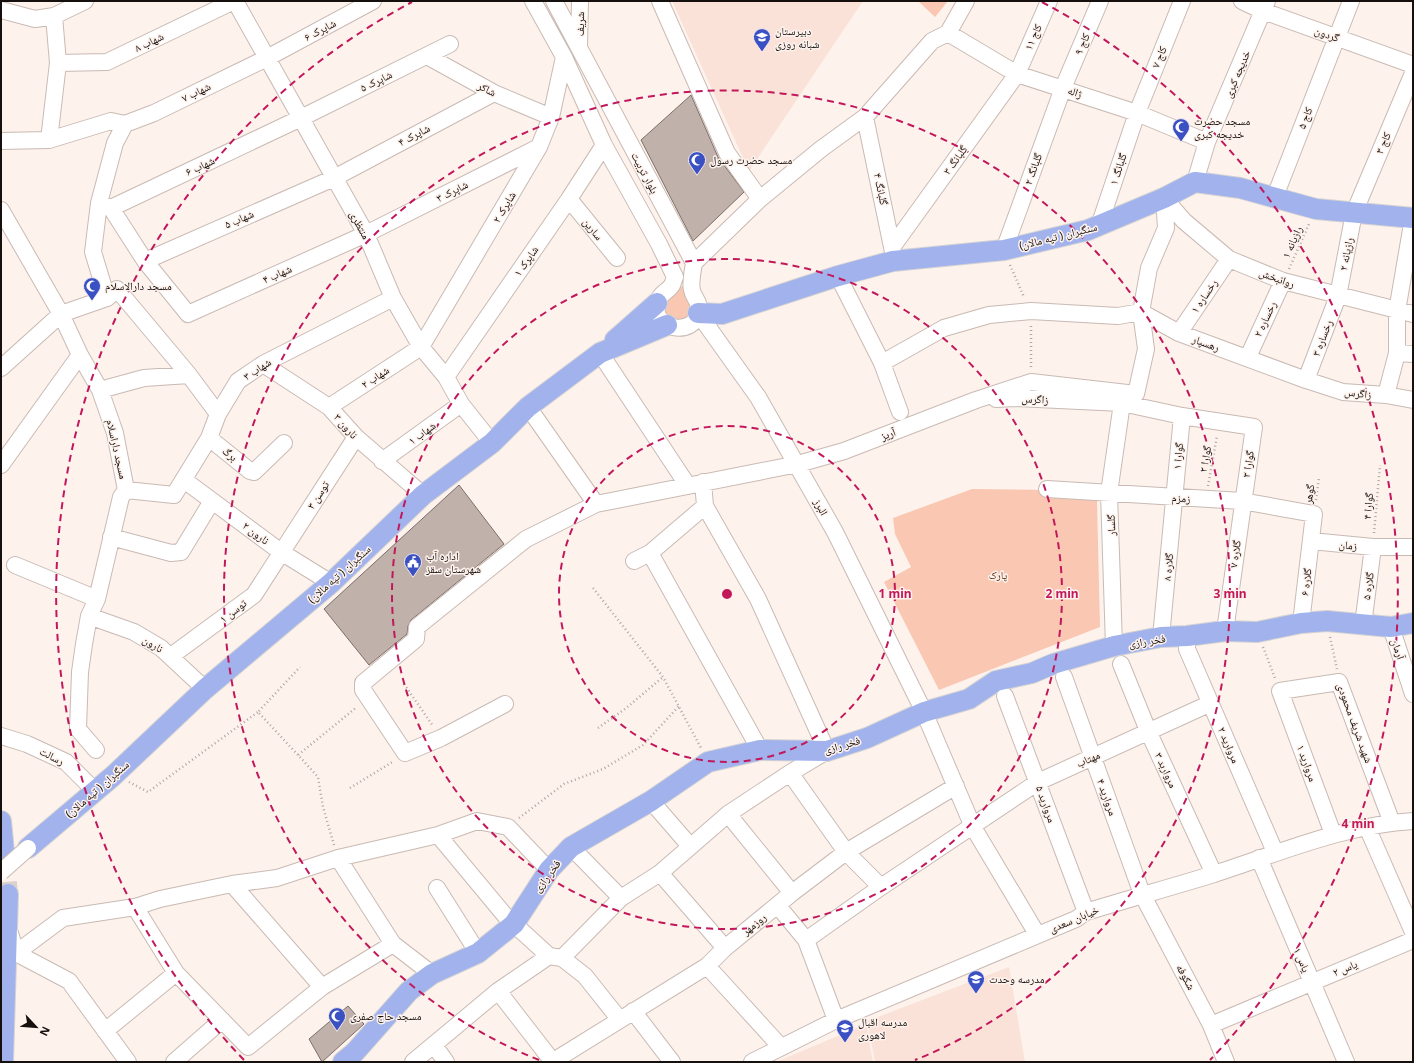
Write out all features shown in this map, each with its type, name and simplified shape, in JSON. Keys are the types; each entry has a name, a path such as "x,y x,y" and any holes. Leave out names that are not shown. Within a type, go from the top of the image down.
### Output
{"main road":[{"path":"1195,182 1240,188 1316,209 1413,218"},
{"name":"سنگبران ( تپه مالان)","path":"698,313 722,314 838,276 893,254 1004,250 1099,226 1164,198 1195,182"},
{"path":"600,353 657,303"},
{"name":"سنگبران ( تپه مالان)","path":"28,848 113,776 205,689 331,583 424,495 492,443 528,408 600,353 666,325"},
{"name":"فخر رازی","path":"343,1062 354,1052 409,991 432,974 478,952 513,924 549,870 571,847 651,801 708,762 760,750 827,751 867,738 924,712 969,699 996,681 1032,673 1053,664 1118,655 1161,638 1224,631 1257,632 1301,623 1326,621 1391,627 1413,623"},
{"path":"1,821 4,852"},
{"path":"6,1059 8,894"}],"street":[{"path":"1,10 35,19 54,16 85,1"},
{"name":"منتظری","path":"234,1 366,234 393,298 421,347 446,377 461,404 492,443"},
{"name":"شهاب ۸","path":"58,63 107,62 234,1"},
{"name":"شاپرک ۶","path":"267,58 373,1"},
{"name":"بلوار تربیت","path":"533,1 564,57 604,144 659,244 675,277 671,287"},
{"name":"بلوار تربیت","path":"554,1 694,263"},
{"name":"شریف","path":"579,48 580,1"},
{"path":"660,1 727,153 760,199"},
{"path":"692,290 680,286 671,287 662,292 657,303 659,318 666,325 670,327 684,328 695,320 698,313 699,301 692,290 694,263 760,199 865,117 932,41 948,33 966,1"},
{"name":"کاج ۱۱","path":"1017,74 1049,1"},
{"name":"کاج ۹","path":"1063,88 1100,1"},
{"name":"کاج ۷","path":"1137,113 1182,1"},
{"name":"گردون","path":"1242,1 1265,6 1337,38 1413,66"},
{"name":"کاج ۵","path":"1274,198 1351,1"},
{"name":"خدیجه کبری","path":"1195,182 1207,142 1265,6"},
{"path":"49,140 58,63 54,16"},
{"name":"ژاله","path":"948,33 1017,74 1137,113 1207,142"},
{"name":"شاپرک ۵","path":"300,118 450,44"},
{"name":"شاکر","path":"427,56 494,93 550,117"},
{"name":"شاپرک ۲","path":"421,347 539,147 550,117 564,57"},
{"name":"شهاب ۷","path":"125,124 154,113 267,58"},
{"name":"کاج ۳","path":"1354,213 1413,73"},
{"name":"گلبانگ ۳","path":"893,254 1017,74"},
{"name":"گلبانگ ۲","path":"1004,250 1063,88"},
{"name":"شاپرک ۴","path":"334,178 494,93"},
{"name":"گلبانگ ۱","path":"1099,226 1137,113"},
{"name":"گلبانگ ۴","path":"865,117 893,254"},
{"name":"شهاب ۶","path":"105,206 300,118"},
{"path":"1,141 49,140 111,121 125,124 115,143 105,206 92,252 107,298"},
{"name":"شاپرک ۱","path":"446,377 569,199 604,144"},
{"name":"شاپرک ۳","path":"366,234 539,147"},
{"name":"شهاب ۵","path":"145,261 334,178"},
{"path":"882,363 944,328 989,315 1031,311 1118,316 1141,312 1149,268 1166,228 1164,198"},
{"name":"روانبخش","path":"1164,198 1184,221 1229,259 1283,281 1413,314"},
{"name":"سارین","path":"569,199 617,258"},
{"path":"105,206 145,261"},
{"name":"مسجد داراسلام","path":"1,210 61,314 80,354 100,390 115,433 126,490 121,497 97,599 89,616 80,672 78,729 96,750"},
{"name":"رازیانه ۲","path":"1338,296 1354,213"},
{"name":"زاگرس","path":"1274,368 1343,392 1386,395 1397,353 1397,311 1413,218"},
{"name":"شهاب ۴","path":"145,261 188,314 366,234"},
{"name":"رخساره ۱","path":"1180,333 1229,259"},
{"path":"838,276 882,363 900,412"},
{"name":"رخساره ۲","path":"1248,357 1283,281"},
{"path":"1,368 61,314 107,298 117,289 189,375 218,414"},
{"name":"رخساره ۳","path":"1306,380 1338,296"},
{"name":"شهاب ۳","path":"126,490 174,495 209,438 218,414 238,381 263,364 393,298"},
{"name":"رهسپار","path":"1141,312 1180,333 1248,357 1274,368"},
{"name":"زاگرس","path":"976,400 1031,382 1136,394 1146,349 1141,312"},
{"name":"البرز","path":"698,313 758,397 798,464 835,532 924,712 972,827 1037,934"},
{"name":"شهاب ۲","path":"329,407 421,347"},
{"path":"600,353 688,486"},
{"path":"1397,353 1413,354"},
{"path":"1,465 80,354"},
{"name":"نارون ۳","path":"263,364 329,407 356,437 382,461 424,495"},
{"path":"100,390 144,378 189,375"},
{"path":"1386,395 1413,400"},
{"name":"زاگرس","path":"976,400 1014,398 1122,403 1182,416 1254,427"},
{"name":"آریز","path":"368,698 363,690 363,683 416,639 417,627 526,539 596,504 798,464 844,451 976,400"},
{"name":"گلسار","path":"1118,655 1110,493 1122,403"},
{"name":"شهاب ۱","path":"382,461 461,404"},
{"path":"528,408 596,504"},
{"name":"گوارا ۱","path":"1174,497 1182,416"},
{"name":"گوارا ۳","path":"1242,501 1254,427"},
{"name":"توسن ۳","path":"281,552 356,437"},
{"name":"برگ","path":"209,438 250,471 254,472 260,468 284,443"},
{"name":"نارون ۲","path":"184,480 281,552 331,583"},
{"path":"413,1062 498,991 556,957 621,898 660,873 728,814 790,773 827,751 758,599 705,506 703,482"},
{"name":"زمزم","path":"1047,489 1206,500 1242,501 1314,514"},
{"name":"گلاره ۸","path":"1161,638 1174,497"},
{"path":"111,537 171,553 181,552 212,501"},
{"name":"گلاره ۷","path":"1224,631 1242,501"},
{"path":"634,561 650,553 705,506"},
{"path":"1311,541 1314,514"},
{"name":"زمان","path":"1311,541 1373,548 1413,547"},
{"name":"گلاره ۶","path":"1301,623 1311,541"},
{"name":"گلاره ۵","path":"1363,625 1373,548"},
{"name":"توسن ۱","path":"171,656 254,595 281,552"},
{"path":"650,553 760,750"},
{"path":"15,566 97,599"},
{"name":"نارون","path":"89,616 134,632 162,648 205,689"},
{"name":"آرمان","path":"1391,627 1413,694"},
{"name":"مروارید ۲","path":"1187,636 1187,649 1274,852"},
{"name":"مرواربد ۳","path":"1118,655 1149,733 1214,874"},
{"name":"مروارید ۴","path":"1064,677 1142,894"},
{"path":"1280,691 1339,682"},
{"name":"شهید شریف محمودی","path":"1339,682 1392,823"},
{"name":"مروارید ۱","path":"1280,691 1333,834"},
{"name":"مروارید ۵","path":"1005,696 1086,912"},
{"path":"368,698 406,753 441,738 505,704"},
{"name":"مهتاب","path":"806,940 881,887 1038,782 1149,733 1211,703"},
{"name":"رسالت","path":"1,736 27,744 66,762 95,791"},
{"path":"790,773 846,852 881,887"},
{"name":"روزمهر","path":"553,1062 706,966 725,948 792,893 846,852 956,786"},
{"path":"651,801 690,846"},
{"path":"728,814 792,893"},
{"path":"16,954 63,918 135,907 160,899 232,884 278,878 338,858 438,835 477,821 508,827 549,870"},
{"name":"خیابان سعدی","path":"752,1062 780,1046 836,1020 1037,934 1076,919 1086,912 1142,894 1214,874 1274,852 1333,834 1367,827 1413,821"},
{"path":"1367,827 1407,902 1413,932"},
{"path":"438,835 513,924 556,957 586,976 627,1015 672,1062"},
{"path":"571,847 621,898"},
{"path":"1,872 28,848"},
{"path":"338,858 393,944 432,974"},
{"name":"یاس ۱","path":"1259,858 1346,1062"},
{"path":"660,873 725,948"},
{"path":"232,884 322,987"},
{"path":"437,888 478,952"},
{"name":"شکوفه","path":"1142,894 1211,1026 1226,1062"},
{"path":"778,906 806,940 836,1020"},
{"path":"135,907 176,973 248,1047 322,987 393,944"},
{"path":"8,926 16,954 69,981 128,1062"},
{"name":"یاس ۲","path":"1211,1026 1311,982 1413,940"},
{"path":"706,966 780,1046"},
{"path":"106,1031 176,973"},
{"path":"498,991 553,1062"},
{"path":"174,1062 222,1020"},
{"path":"434,1045 446,1062"}],"path":[{"name":"رازیانه ۱","path":"1283,281 1316,209"},
{"name":"گوارا ۲","path":"1206,500 1220,422"},
{"name":"گوارا ۴","path":"1373,548 1380,465"},
{"name":"گوهر","path":"1314,514 1319,477"},
{"path":"594,588 663,677 708,762"},
{"name":"شهید شریف محمودی","path":"1326,621 1339,682"},
{"path":"1257,632 1280,691"},
{"path":"125,780 148,792 258,712 300,667"},
{"path":"598,728 625,709 663,677"},
{"path":"404,684 441,738"},
{"path":"298,755 368,698"},
{"path":"508,827 564,784 602,769 643,745 679,706"},
{"path":"258,712 318,777 323,807 338,858"},
{"path":"350,788 406,753"}],"shaded area":[{"name":"دبیرستان شبانه روزی","path":"672,1 863,1 749,171"},
{"name":"مدرسه وحدت","path":"1009,967 1025,1062 875,1062 867,1021"},
{"name":"مدرسه اقبال لاهوری","path":"866,1024 873,1062 776,1062"}],"green space":[{"path":"918,1 948,1 935,17"},
{"path":"680,286 686,287 699,307 677,329 657,303"},
{"name":"پارک","path":"972,489 1047,490 1097,501 1100,627 939,690 884,582 911,567 895,534 893,518"}],"building":[{"name":"مسجد حضرت رسول","path":"691,95 718,157 744,192 693,241 641,140"},
{"name":"اداره آب شهرستان سقز","path":"459,485 504,544 411,620 408,626 407,634 369,665 324,609"},
{"name":"مسجد حاج صفری","path":"348,1006 364,1024 322,1062 309,1039"}],"tunnel":[{"path":"4,852 8,894"}],"place":[{"name":"دبیرستان شبانه روزی","path":"762,52"},
{"name":"مسجد حضرت خدیجه کبری","path":"1181,142"},
{"name":"مسجد حضرت رسول","path":"697,175"},
{"name":"مسجد دارالاسلام","path":"92,301"},
{"name":"اداره آب شهرستان سقز","path":"413,577"},
{"name":"مدرسه وحدت","path":"976,994"},
{"name":"مسجد حاج صفری","path":"337,1031"},
{"name":"مدرسه اقبال لاهوری","path":"845,1043"}]}
